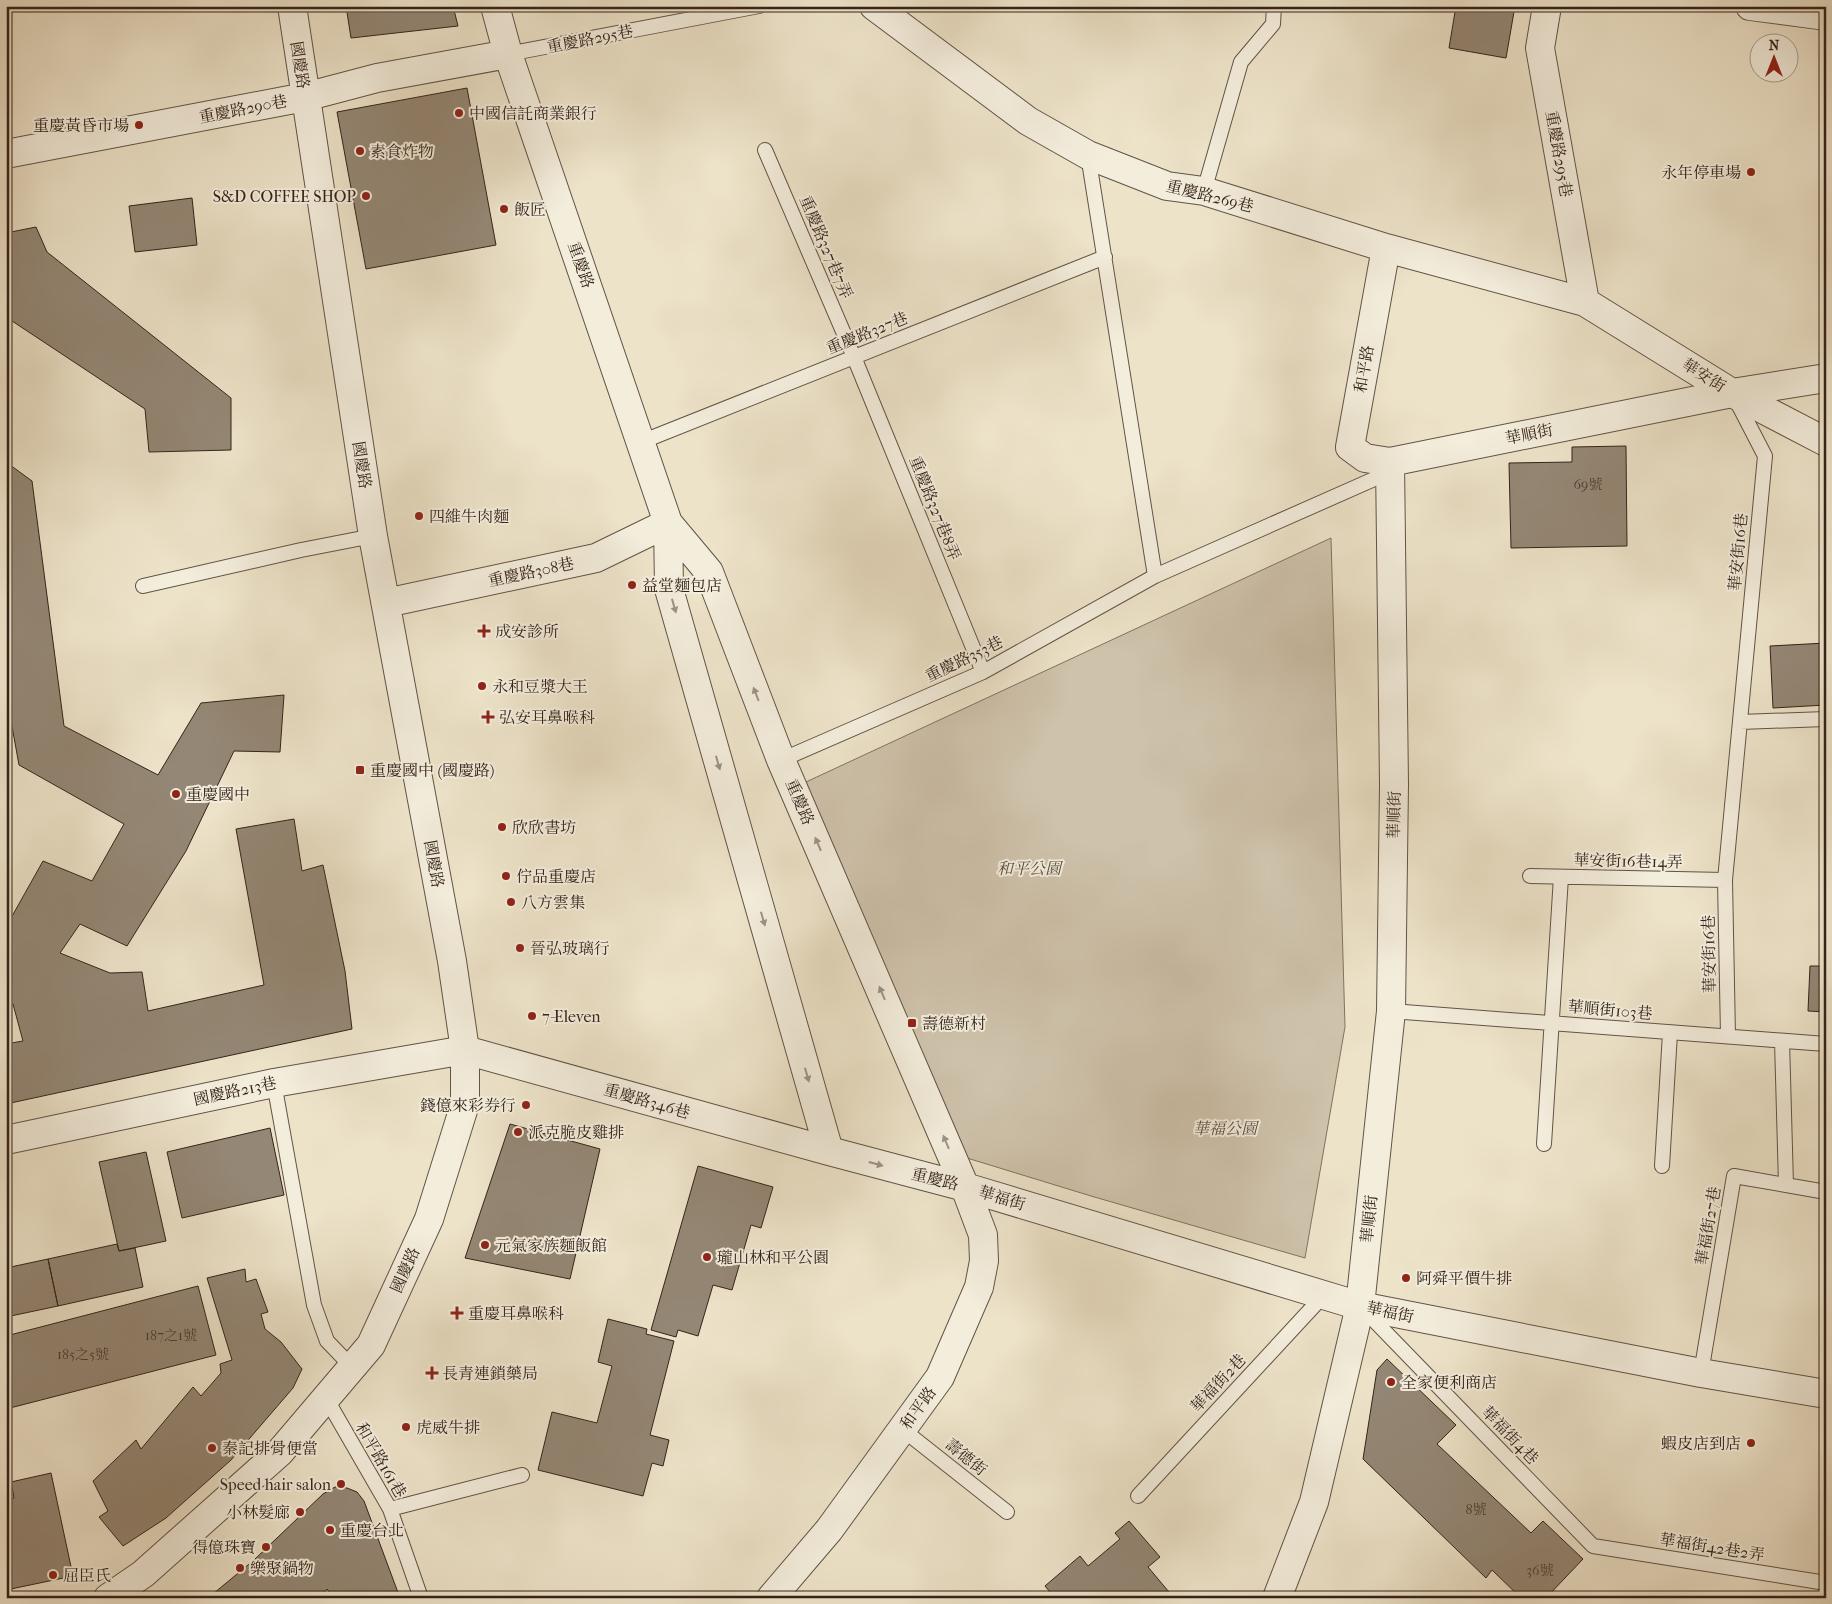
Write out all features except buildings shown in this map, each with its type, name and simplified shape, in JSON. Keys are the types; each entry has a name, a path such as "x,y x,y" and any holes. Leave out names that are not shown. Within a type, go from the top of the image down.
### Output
{"street":[{"name":"國慶路","path":"108,1598 143,1574 280,1452 371,1345 428,1219 465,1104 465,1050 452,961 373,536 292,6"},
{"name":"重慶路","path":"495,6 508,54 668,523 669,589 829,1151 965,1187"},
{"name":"重慶路269巷","path":"874,6 1028,121 1088,155 1167,186 1204,191 1386,248 1585,302"},
{"name":"重慶路295巷","path":"1547,6 1540,48 1585,302"},
{"path":"1758,7 1826,16"},
{"name":"重慶路290巷","path":"6,154 306,97 377,78 508,54"},
{"name":"和平路","path":"1386,248 1350,447 1365,458 1390,467"},
{"name":"華安街","path":"1585,302 1732,393 1826,442"},
{"name":"華順街","path":"1277,1598 1314,1502 1360,1306 1391,1011 1394,784 1390,467 1732,393 1826,378"},
{"name":"重慶路","path":"668,523 710,572 781,760 965,1187"},
{"name":"重慶路308巷","path":"386,603 596,558 668,523"},
{"name":"重慶路346巷","path":"465,1050 829,1151"},
{"name":"國慶路213巷","path":"6,1140 274,1082 465,1050"},
{"name":"和平路","path":"771,1598 830,1530 940,1377 979,1287 984,1261 983,1235 965,1187"},
{"name":"華福街","path":"965,1187 1360,1306 1701,1373 1826,1394"}],"lane":[{"name":"重慶路295巷","path":"508,54 759,6"},
{"path":"1204,191 1241,62 1273,24 1274,6"},
{"name":"重慶路327巷7弄","path":"765,150 854,357"},
{"path":"1088,155 1155,576"},
{"name":"重慶路327巷","path":"641,442 1105,257"},
{"name":"重慶路327巷8弄","path":"854,357 983,672"},
{"name":"華安街16巷","path":"1728,1036 1725,880 1765,456 1732,393"},
{"name":"重慶路353巷","path":"781,760 983,672 1155,576 1390,467"},
{"path":"143,586 301,550 373,536"},
{"path":"1740,722 1826,719"},
{"name":"華安街16巷14弄","path":"1530,876 1725,880"},
{"path":"1544,1144 1561,877"},
{"name":"華順街103巷","path":"1391,1011 1826,1044"},
{"path":"1662,1166 1670,1033"},
{"path":"1782,1041 1786,1185"},
{"path":"274,1082 314,1305 328,1341 353,1368"},
{"name":"華福街27巷","path":"1701,1373 1734,1176 1826,1192"},
{"name":"華福街2巷","path":"1138,1496 1324,1295"},
{"name":"華福街4巷","path":"1360,1306 1593,1546"},
{"name":"和平路161巷","path":"326,1398 390,1509 421,1598"},
{"name":"壽德街","path":"902,1429 1007,1512"},
{"path":"390,1509 522,1475"},
{"name":"華福街42巷2弄","path":"1593,1546 1826,1583"}],"green space":[{"name":"和平公園","path":"1331,538 1345,1027 1305,1258 967,1158 806,782"}],"place":[{"name":"中國信託商業銀行","path":"459,113"},
{"name":"重慶黃昏市場","path":"139,125"},
{"name":"素食炸物","path":"360,151"},
{"name":"永年停車場","path":"1751,172"},
{"name":"S&D COFFEE SHOP","path":"366,196"},
{"name":"飯匠","path":"504,209"},
{"name":"四維牛肉麵","path":"419,516"},
{"name":"益堂麵包店","path":"632,585"},
{"name":"成安診所","path":"484,631"},
{"name":"永和豆漿大王","path":"482,686"},
{"name":"弘安耳鼻喉科","path":"488,717"},
{"name":"重慶國中 (國慶路)","path":"360,770"},
{"name":"重慶國中","path":"176,794"},
{"name":"欣欣書坊","path":"502,827"},
{"name":"佇品重慶店","path":"506,876"},
{"name":"八方雲集","path":"511,902"},
{"name":"晉弘玻璃行","path":"520,948"},
{"name":"7-Eleven","path":"532,1016"},
{"name":"壽德新村","path":"912,1023"},
{"name":"錢億來彩券行","path":"526,1105"},
{"name":"派克脆皮雞排","path":"518,1132"},
{"name":"元氣家族麵飯館","path":"485,1245"},
{"name":"瓏山林和平公園","path":"707,1257"},
{"name":"阿舜平價牛排","path":"1406,1278"},
{"name":"重慶耳鼻喉科","path":"457,1313"},
{"name":"長青連鎖藥局","path":"432,1373"},
{"name":"全家便利商店","path":"1391,1382"},
{"name":"虎威牛排","path":"406,1427"},
{"name":"蝦皮店到店","path":"1751,1443"},
{"name":"秦記排骨便當","path":"212,1448"},
{"name":"Speed hair salon","path":"341,1484"},
{"name":"小林髮廊","path":"300,1512"},
{"name":"重慶台北","path":"330,1530"},
{"name":"得億珠寶","path":"266,1547"},
{"name":"樂聚鍋物","path":"240,1568"},
{"name":"屈臣氏","path":"53,1575"}],"park label":[{"name":"華福公園","path":"1225,1128"}]}
